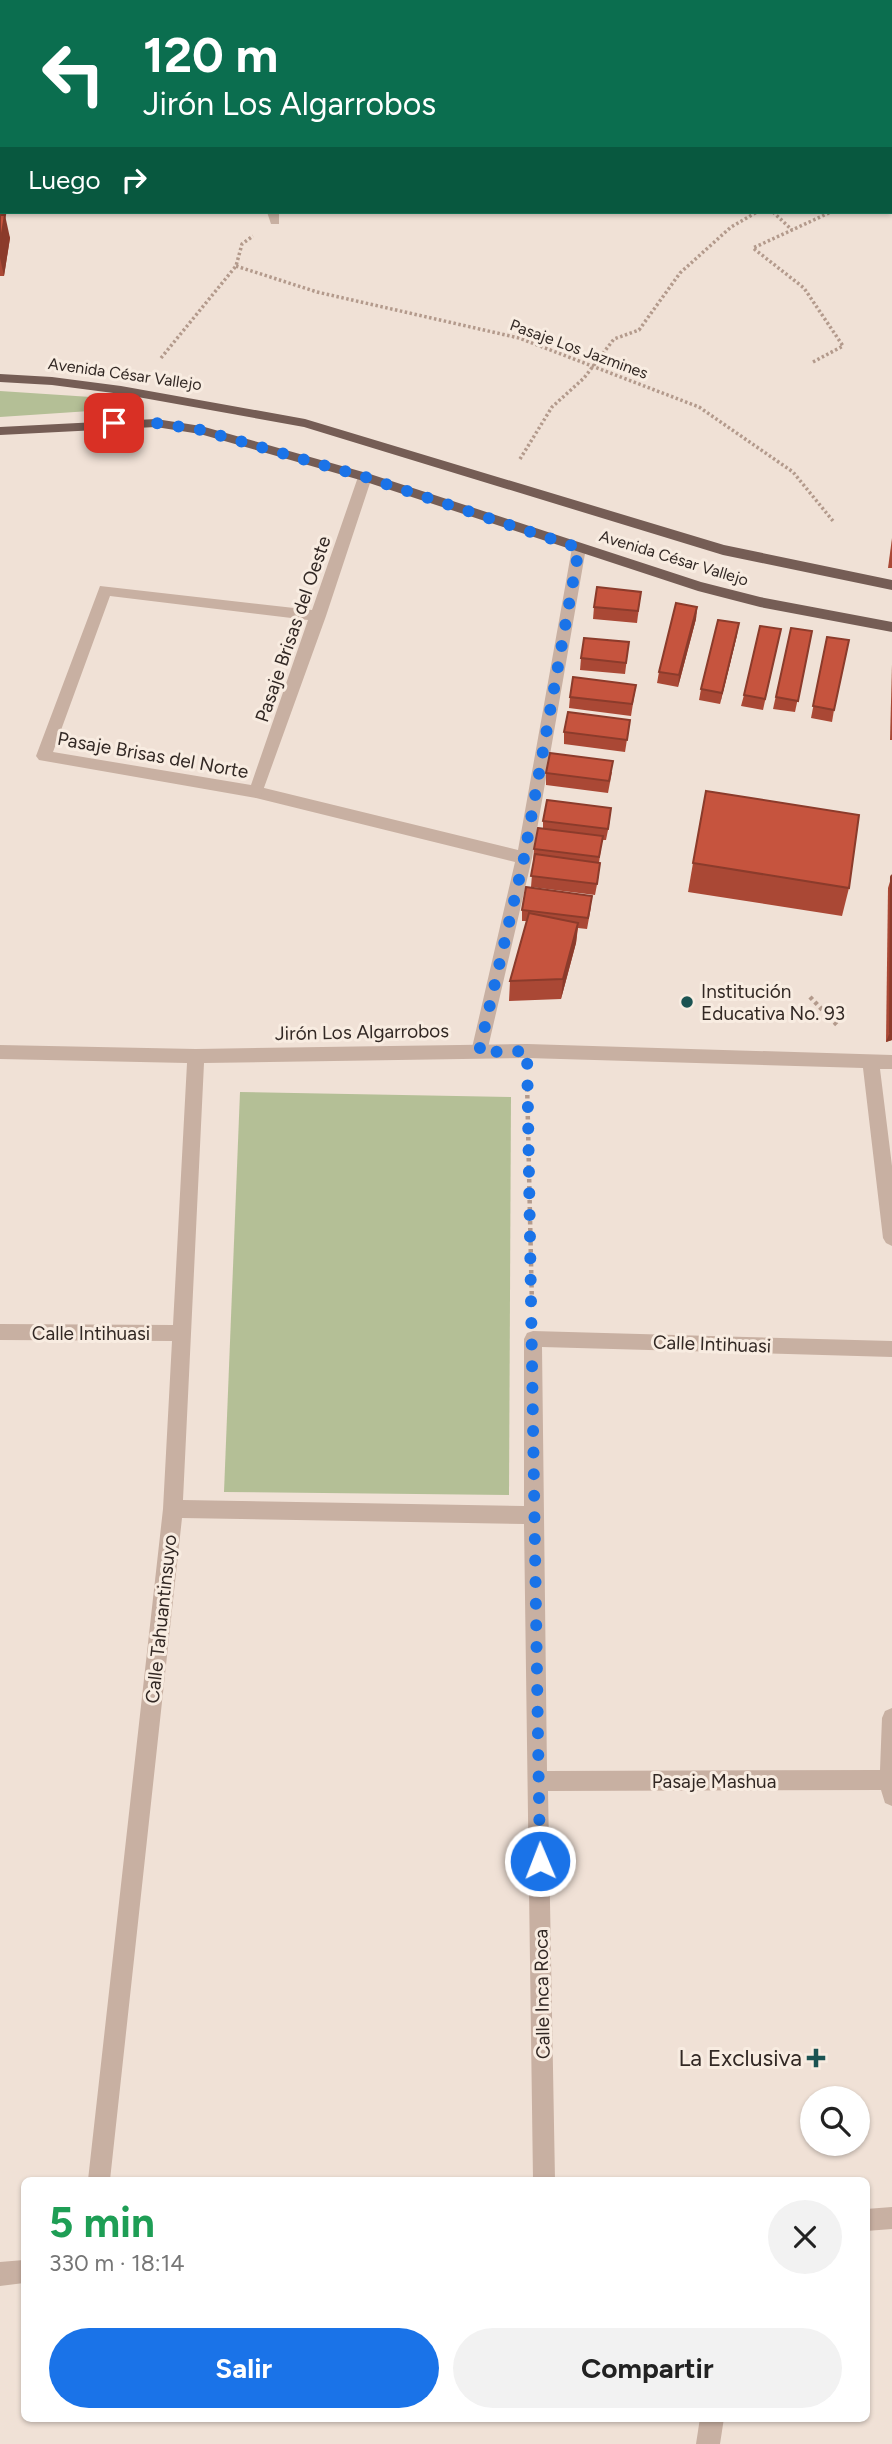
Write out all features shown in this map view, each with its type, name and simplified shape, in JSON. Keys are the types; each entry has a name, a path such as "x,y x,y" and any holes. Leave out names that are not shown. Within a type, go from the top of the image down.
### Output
{"main road":[{"name":"Avenida César Vallejo","path":"0,378 121,390 305,423 723,550 892,585"},
{"name":"Avenida César Vallejo","path":"0,431 156,423 201,430 365,477 638,568 760,602 892,627"}],"street":[{"name":"Pasaje Brisas del Oeste","path":"256,792 319,617 365,477"},
{"path":"479,1052 524,858 579,548"},
{"name":"Pasaje Brisas del Norte","path":"319,617 105,590 44,756 256,792 524,858"},
{"name":"Jirón Los Algarrobos","path":"0,1052 196,1056 527,1051 892,1062"},
{"name":"Calle Tahuantinsuyo","path":"99,2177 173,1509 196,1056"},
{"path":"871,1061 892,1238"},
{"name":"Calle Intihuasi","path":"0,1332 182,1334"},
{"name":"Calle Intihuasi","path":"533,1339 892,1349"},
{"name":"Calle Inca Roca","path":"533,1339 533,1515 544,2177"},
{"path":"173,1509 533,1515"},
{"path":"891,1788 892,1718"},
{"name":"Pasaje Mashua","path":"539,1781 891,1788"},
{"path":"870,2220 892,2218"},
{"path":"0,2274 21,2272"},
{"path":"708,2444 711,2422"}],"path":[{"path":"504,485 552,407 584,378 592,364 614,339 639,330 680,273 731,226 753,214"},
{"path":"775,214 792,230"},
{"path":"813,362 843,346 804,288 753,248 827,214"},
{"path":"162,358 236,266 242,244 274,216"},
{"name":"Pasaje Los Jazmines","path":"236,266 317,292 519,338 699,407 793,472 833,521"},
{"path":"527,1051 533,1339"}],"green space":[{"path":"0,391 91,397 96,401 96,406 90,411 0,417"},
{"path":"240,1092 511,1097 509,1495 224,1492"}],"building":[{"path":"0,215 5,215 0,245"},
{"path":"597,587 641,592 638,611 594,607"},
{"path":"676,603 697,607 679,675 659,672"},
{"path":"718,620 739,623 722,693 701,689"},
{"path":"760,626 781,629 765,699 744,695"},
{"path":"791,628 812,631 798,701 776,697"},
{"path":"827,637 849,640 834,710 813,706"},
{"path":"584,638 629,642 626,663 581,658"},
{"path":"573,677 636,685 632,704 570,697"},
{"path":"568,712 630,720 627,740 564,732"},
{"path":"550,753 613,761 609,781 546,773"},
{"path":"706,791 859,815 849,888 693,863"},
{"path":"547,800 611,808 608,829 543,821"},
{"path":"538,828 603,836 599,857 534,849"},
{"path":"535,854 600,863 597,884 531,876"},
{"path":"892,875 892,1031 890,1032 891,877"},
{"path":"526,887 592,896 588,918 522,910"},
{"path":"529,913 578,923 563,979 510,981"}],"place":[{"name":"Institución Educativa No. 93","path":"687,1002"},
{"name":"La Exclusiva","path":"816,2058"}],"route":[{"path":"114,423 156,423 201,430 365,477 579,548 524,858 479,1052 527,1051 540,1861"}]}
